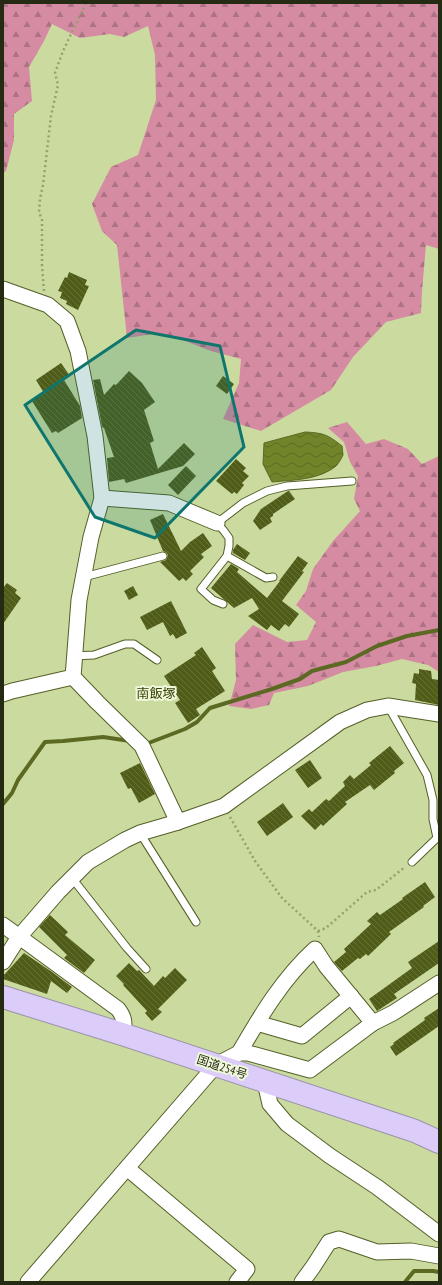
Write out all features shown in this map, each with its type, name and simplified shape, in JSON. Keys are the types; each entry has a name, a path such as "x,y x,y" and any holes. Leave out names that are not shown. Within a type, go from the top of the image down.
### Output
{"highway":[{"name":"国道254号","path":"3,997 122,1034 415,1131 439,1142"}],"street":[{"path":"3,289 48,306 67,321 78,351 95,436 102,498 91,537 79,600 73,677 142,746 178,822"},
{"path":"102,498 169,503 216,523"},
{"path":"3,694 73,677"},
{"path":"3,962 19,937 58,892 88,862 125,840 140,833 224,806 340,722 367,710 388,706 439,714"},
{"path":"3,925 118,1009 122,1014 125,1023 122,1034"},
{"path":"239,1053 274,995 303,960 315,949 326,966 373,1023"},
{"path":"28,1282 216,1065 239,1053 248,1053 310,1070 373,1023 393,1013 439,983"},
{"path":"257,1023 302,1036 351,996"},
{"path":"265,1082 270,1104 287,1124 330,1156 378,1187 439,1234"},
{"path":"127,1168 247,1269 237,1282"},
{"path":"302,1282 314,1267 329,1242 339,1239 377,1252 411,1251 439,1256"}],"lane":[{"path":"223,604 213,600 201,589 227,556 229,546 228,538 224,531 216,523 243,503 267,491 287,486 352,481"},
{"path":"83,578 163,556"},
{"path":"227,556 266,578 273,577"},
{"path":"74,656 94,655 125,644 134,644 157,660"},
{"path":"388,706 427,775 433,800 433,819 437,838 412,862"},
{"path":"140,833 196,922"},
{"path":"72,878 127,948 146,969"}],"path":[{"path":"48,306 44,289 42,220 39,212 51,116 58,85 55,73 63,51 86,3"},
{"path":"224,806 255,861 282,898 318,931 319,937 315,949"},
{"path":"318,931 326,928 367,892 376,890 412,862"}],"highlighted area":[{"path":"136,330 220,346 244,447 155,538 95,517 25,405"}],"green space":[{"path":"3,3 439,3 439,249 426,245 421,313 386,322 353,357 331,390 261,431 223,419 239,383 241,359 211,351 180,339 153,334 127,338 117,245 102,231 92,204 111,167 138,155 156,100 155,55 148,26 124,37 110,34 80,38 52,24 29,67 32,101 14,114 14,140 6,171 3,173"},
{"path":"347,422 366,444 384,439 408,449 422,464 439,456 439,672 428,665 402,659 376,666 343,672 308,686 274,693 269,705 251,709 229,706 236,680 235,644 253,625 287,642 307,640 316,622 296,605 306,591 313,569 333,541 360,511 354,499 358,476 350,462 344,442 328,428"}],"water":[{"path":"305,432 325,435 342,446 343,455 339,462 329,471 314,477 272,482 263,464 264,443"}],"building":[{"path":"69,272 87,280 85,285 89,286 78,310 66,304 67,301 60,298 62,292 58,291 65,277 67,278"},
{"path":"61,363 70,376 64,380 80,406 82,418 58,433 56,431 52,433 32,401 44,393 36,380"},
{"path":"129,371 142,383 155,402 144,410 154,441 150,443 158,469 184,443 195,454 183,466 126,483 124,479 109,482 107,458 114,457 102,426 93,380 100,379 104,395"},
{"path":"223,376 234,384 227,394 216,386"},
{"path":"236,459 246,468 243,471 249,476 242,483 244,485 237,494 234,492 232,494 216,481"},
{"path":"186,466 196,476 178,495 168,485"},
{"path":"288,491 295,499 273,514 270,518 272,522 260,530 253,521 261,509"},
{"path":"163,514 181,551 190,542 203,533 212,546 201,554 204,557 190,571 193,574 186,581 183,578 179,581 160,562 166,560 168,555 163,551 150,520"},
{"path":"237,544 250,553 245,560 233,553 233,550"},
{"path":"298,556 308,563 302,571 304,572 282,601 299,614 289,627 285,624 279,631 271,625 267,630 248,616 259,609 252,598 234,608 211,588 231,564 239,569 237,572 267,598"},
{"path":"7,583 17,590 15,593 21,598 3,624 3,588"},
{"path":"133,586 138,595 129,600 124,591"},
{"path":"171,601 187,633 176,639 173,634 170,636 163,622 147,630 140,617"},
{"path":"202,647 216,668 212,671 225,691 196,709 200,715 188,723 175,703 180,700 164,676 196,655 194,653"},
{"path":"419,669 431,671 432,679 439,680 439,705 415,700 416,684 412,683 414,673 419,674"},
{"path":"390,746 404,763 394,771 395,773 374,790 370,785 345,802 347,804 323,826 321,824 315,830 301,816 309,809 312,812 326,799 329,801 345,786 343,782 350,775 354,779 371,765 369,763"},
{"path":"310,760 322,778 308,788 295,770"},
{"path":"140,763 155,794 139,803 131,788 128,789 120,773"},
{"path":"283,803 293,817 267,836 257,822"},
{"path":"425,882 435,897 423,906 424,907 389,932 391,934 368,956 366,954 360,959 358,958 342,971 334,962 346,952 344,949 371,924 367,921 377,912 380,915"},
{"path":"50,915 68,932 65,935 95,960 84,973 64,958 67,955 39,927"},
{"path":"439,941 439,963 394,994 397,998 377,1011 369,999 412,968 408,962"},
{"path":"24,953 72,987 67,993 51,981 47,994 3,979 3,976"},
{"path":"129,963 137,971 139,970 154,986 163,976 165,978 175,968 187,980 158,1009 162,1012 152,1021 145,1013 147,1011 116,976"},
{"path":"439,1008 439,1026 396,1056 390,1047 394,1044 393,1043"}],"waterway":[{"path":"144,744 185,729 197,722 210,708 300,679 312,671 346,662 377,646 407,636 439,630"},
{"path":"3,804 12,793 18,780 45,742 103,737 130,741"},
{"path":"405,1282 414,1271 439,1272"}],"district":[{"name":"南飯塚","path":"156,693"}]}
